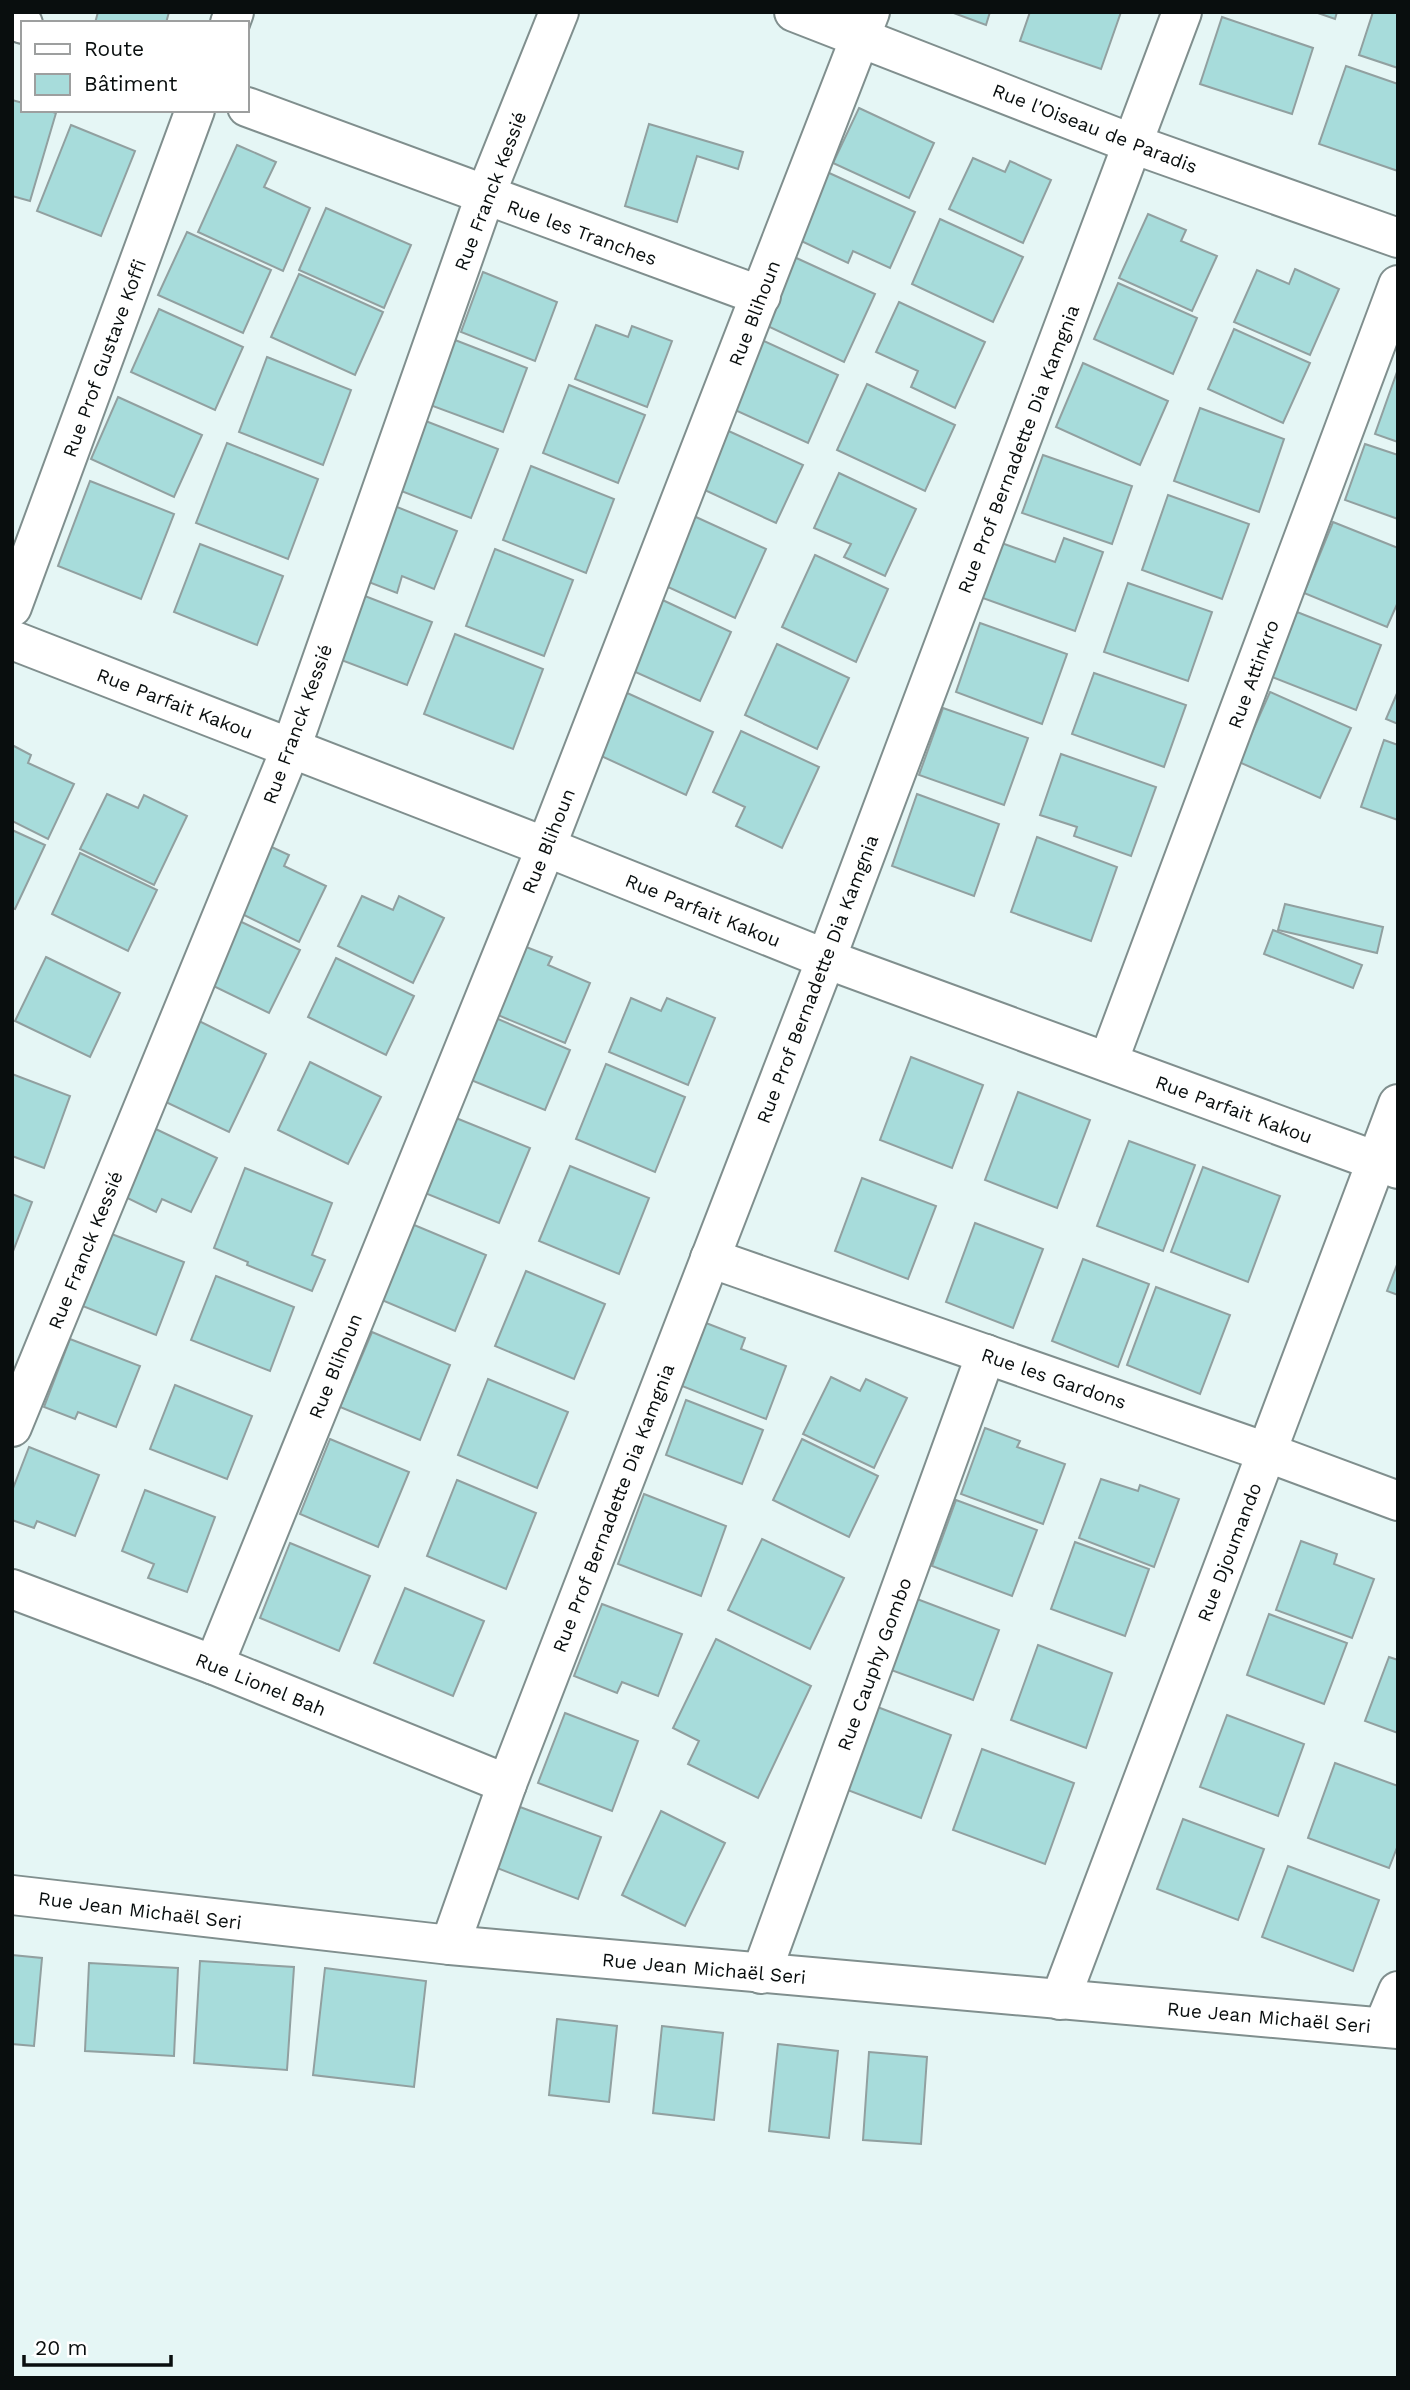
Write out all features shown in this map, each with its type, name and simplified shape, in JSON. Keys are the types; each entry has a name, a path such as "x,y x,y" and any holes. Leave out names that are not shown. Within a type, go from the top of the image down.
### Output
{"street":[{"name":"Rue Franck Kessié","path":"12,1427 291,748 485,196 559,12"},
{"name":"Rue l'Oiseau de Paradis","path":"794,12 865,25 1133,144 1398,238"},
{"name":"Rue Prof Bernadette Dia Kamgnia","path":"450,1945 507,1784 826,959 1182,12"},
{"name":"Rue Blihoun","path":"214,1665 546,847 865,25"},
{"name":"Rue les Tranches","path":"248,107 761,296"},
{"name":"Rue Prof Gustave Koffi","path":"12,607 194,112"},
{"name":"Rue Attinkro","path":"1108,1062 1398,285"},
{"name":"Rue Parfait Kakou","path":"12,640 546,847 826,959 1387,1165"},
{"name":"Rue Djoumando","path":"1060,2000 1266,1452 1387,1165 1398,1104"},
{"name":"Rue les Gardons","path":"710,1258 1266,1452 1398,1502"},
{"name":"Rue Cauphy Gombo","path":"761,1974 986,1354"},
{"name":"Rue Lionel Bah","path":"12,1589 214,1665 507,1784"},
{"name":"Rue Jean Michaël Seri","path":"12,1895 450,1945 1391,2028"},
{"path":"1391,2028 1398,1992"}],"building":[{"path":"98,12 169,12 167,21 96,21"},
{"path":"951,12 990,12 986,25"},
{"path":"1030,12 1121,12 1101,69 1020,41"},
{"path":"1315,12 1337,12 1335,19"},
{"path":"1373,12 1398,12 1398,68 1359,55"},
{"path":"1222,17 1313,48 1292,114 1200,84"},
{"path":"1346,66 1398,84 1398,171 1319,144"},
{"path":"12,100 21,102 21,112 56,113 30,201 12,196"},
{"path":"859,108 934,143 909,198 833,163"},
{"path":"649,124 743,152 738,169 697,156 677,222 625,206"},
{"path":"71,125 135,151 101,236 37,211"},
{"path":"237,145 276,162 264,187 310,208 283,271 198,232"},
{"path":"973,158 1005,172 1010,161 1051,180 1023,243 949,209"},
{"path":"827,172 915,212 890,268 853,251 848,263 797,239"},
{"path":"326,208 411,245 384,308 299,270"},
{"path":"1148,214 1186,230 1181,241 1217,256 1192,311 1119,278"},
{"path":"940,219 1023,257 993,322 912,284"},
{"path":"187,232 271,270 243,333 158,295"},
{"path":"792,256 875,294 844,362 761,323"},
{"path":"1295,269 1339,289 1310,355 1234,322 1257,270 1289,284"},
{"path":"483,272 557,302 535,361 461,332"},
{"path":"299,274 383,312 355,375 271,337"},
{"path":"1118,283 1197,318 1173,374 1094,339"},
{"path":"899,302 985,342 955,408 911,387 918,371 876,352"},
{"path":"159,309 243,347 215,410 131,372"},
{"path":"596,325 628,337 632,326 672,341 647,407 575,379"},
{"path":"1234,329 1310,363 1283,423 1208,389"},
{"path":"755,337 838,375 808,443 724,405"},
{"path":"455,340 527,368 503,432 430,405"},
{"path":"267,357 351,390 323,465 239,432"},
{"path":"1083,363 1168,401 1140,465 1056,427"},
{"path":"1398,369 1398,442 1375,434"},
{"path":"867,384 955,425 925,491 837,450"},
{"path":"569,385 645,415 618,483 543,453"},
{"path":"118,397 202,435 174,497 91,459"},
{"path":"1200,408 1284,439 1259,512 1174,481"},
{"path":"423,420 498,449 471,518 396,489"},
{"path":"722,428 803,465 776,523 696,486"},
{"path":"227,443 318,479 288,559 196,523"},
{"path":"1365,444 1398,455 1398,519 1345,500"},
{"path":"1043,455 1132,486 1112,544 1022,513"},
{"path":"531,466 614,499 586,573 503,540"},
{"path":"839,473 916,509 885,576 844,557 851,544 814,528"},
{"path":"90,481 174,514 141,599 58,566"},
{"path":"1168,495 1249,524 1222,599 1142,570"},
{"path":"382,501 457,531 434,589 402,576 397,593 353,576"},
{"path":"685,512 766,549 735,618 655,581"},
{"path":"1333,522 1398,548 1398,602 1387,627 1304,593"},
{"path":"1064,538 1103,552 1075,631 977,596 996,541 1055,562"},
{"path":"200,544 283,576 257,645 174,612"},
{"path":"495,549 573,580 544,656 466,626"},
{"path":"815,555 888,589 856,662 782,627"},
{"path":"1128,583 1212,612 1188,681 1104,652"},
{"path":"352,591 432,622 407,685 328,655"},
{"path":"654,596 731,632 700,701 622,666"},
{"path":"1297,612 1381,645 1356,710 1272,677"},
{"path":"980,623 1067,654 1042,724 956,692"},
{"path":"455,634 543,669 513,749 424,714"},
{"path":"777,644 849,678 817,749 745,715"},
{"path":"1094,673 1186,705 1164,767 1072,734"},
{"path":"614,687 713,732 686,795 586,749"},
{"path":"1398,691 1398,724 1386,719"},
{"path":"1270,692 1351,728 1320,798 1239,762"},
{"path":"943,708 1028,738 1004,805 919,775"},
{"path":"741,731 819,767 782,848 736,826 745,807 713,792"},
{"path":"1384,740 1398,745 1398,820 1361,807"},
{"path":"12,745 31,755 28,763 74,784 48,839 12,821"},
{"path":"1061,754 1156,787 1131,856 1074,836 1077,827 1040,815"},
{"path":"107,794 138,808 144,795 187,816 154,885 80,849"},
{"path":"917,794 999,824 974,896 892,866"},
{"path":"12,830 45,845 15,909 12,908"},
{"path":"1037,837 1117,867 1091,941 1011,912"},
{"path":"263,843 289,855 284,866 326,886 299,942 232,909"},
{"path":"80,853 157,890 128,951 52,914"},
{"path":"362,896 393,910 399,896 444,918 413,983 338,946"},
{"path":"1285,904 1383,927 1377,953 1278,930"},
{"path":"229,916 300,950 269,1013 199,979"},
{"path":"1273,930 1362,965 1353,988 1264,954"},
{"path":"521,945 552,957 548,965 590,983 565,1043 493,1013"},
{"path":"46,957 120,993 90,1057 15,1021"},
{"path":"336,958 414,996 386,1055 308,1017"},
{"path":"631,998 661,1011 667,998 715,1018 688,1085 609,1052"},
{"path":"189,1016 266,1054 229,1132 151,1095"},
{"path":"491,1016 570,1050 545,1110 466,1078"},
{"path":"911,1057 983,1085 952,1168 880,1140"},
{"path":"310,1062 381,1097 348,1164 278,1130"},
{"path":"606,1064 685,1097 655,1172 576,1139"},
{"path":"12,1074 70,1096 44,1168 12,1156"},
{"path":"1018,1092 1090,1120 1057,1208 985,1180"},
{"path":"451,1116 530,1148 499,1223 420,1191"},
{"path":"143,1123 217,1158 191,1212 162,1199 156,1212 111,1190"},
{"path":"1129,1141 1195,1165 1163,1251 1097,1226"},
{"path":"570,1166 649,1198 619,1274 539,1241"},
{"path":"1203,1167 1280,1196 1248,1282 1171,1252"},
{"path":"245,1168 332,1203 312,1255 325,1260 312,1291 247,1265 248,1262 214,1248"},
{"path":"862,1178 936,1206 908,1279 835,1251"},
{"path":"12,1194 32,1202 12,1254"},
{"path":"407,1222 486,1255 455,1331 377,1298"},
{"path":"975,1223 1043,1249 1013,1328 946,1302"},
{"path":"109,1233 184,1262 156,1335 80,1305"},
{"path":"1083,1259 1149,1284 1118,1367 1052,1341"},
{"path":"1398,1262 1398,1295 1387,1291"},
{"path":"526,1271 605,1304 574,1379 495,1346"},
{"path":"216,1276 294,1307 270,1371 191,1340"},
{"path":"1156,1287 1230,1315 1200,1394 1127,1365"},
{"path":"706,1323 745,1338 741,1349 786,1366 766,1419 682,1386"},
{"path":"372,1332 450,1365 420,1440 340,1407"},
{"path":"70,1339 140,1366 116,1427 78,1412 75,1419 44,1407"},
{"path":"831,1377 860,1391 866,1379 907,1398 874,1468 803,1434"},
{"path":"488,1379 568,1412 537,1488 458,1455"},
{"path":"175,1385 252,1416 227,1479 150,1449"},
{"path":"686,1400 763,1430 742,1484 666,1455"},
{"path":"985,1428 1020,1441 1017,1447 1065,1464 1043,1524 961,1494"},
{"path":"330,1439 409,1472 378,1547 300,1514"},
{"path":"802,1439 878,1476 849,1537 773,1500"},
{"path":"29,1447 99,1475 75,1536 37,1521 34,1528 12,1520 12,1491"},
{"path":"1101,1479 1138,1491 1140,1485 1179,1499 1154,1567 1079,1538"},
{"path":"457,1480 536,1513 506,1589 427,1556"},
{"path":"145,1490 215,1517 187,1592 148,1578 154,1564 122,1551"},
{"path":"644,1494 726,1526 701,1596 618,1564"},
{"path":"956,1500 1037,1530 1012,1596 932,1566"},
{"path":"762,1539 844,1578 810,1649 728,1610"},
{"path":"1301,1541 1337,1554 1334,1564 1374,1579 1352,1638 1276,1610"},
{"path":"1075,1542 1149,1569 1125,1636 1051,1609"},
{"path":"290,1543 370,1576 339,1651 260,1618"},
{"path":"405,1588 484,1621 453,1696 374,1663"},
{"path":"917,1599 999,1630 973,1700 891,1670"},
{"path":"602,1604 682,1634 658,1696 622,1682 617,1693 574,1676"},
{"path":"1269,1614 1347,1643 1324,1704 1247,1675"},
{"path":"716,1639 811,1686 758,1798 688,1764 699,1741 673,1728"},
{"path":"1038,1645 1112,1673 1086,1748 1011,1720"},
{"path":"1389,1657 1398,1660 1398,1733 1365,1721"},
{"path":"867,1703 951,1735 921,1818 837,1786"},
{"path":"565,1713 638,1741 612,1811 538,1783"},
{"path":"1227,1715 1304,1744 1278,1816 1200,1787"},
{"path":"982,1749 1074,1783 1045,1864 953,1830"},
{"path":"1335,1763 1398,1786 1398,1845 1389,1868 1308,1838"},
{"path":"520,1807 601,1837 578,1899 497,1868"},
{"path":"661,1811 725,1843 685,1926 622,1895"},
{"path":"1183,1819 1264,1849 1238,1920 1157,1889"},
{"path":"1288,1866 1379,1900 1353,1971 1262,1937"},
{"path":"12,1955 42,1958 34,2046 12,2044"},
{"path":"200,1961 294,1967 287,2070 194,2063"},
{"path":"89,1963 178,1968 174,2056 85,2051"},
{"path":"325,1968 426,1981 414,2087 313,2075"},
{"path":"557,2019 617,2026 609,2102 549,2095"},
{"path":"662,2026 723,2033 714,2120 653,2113"},
{"path":"778,2044 838,2051 829,2138 769,2131"},
{"path":"869,2052 927,2057 921,2144 863,2140"}]}
